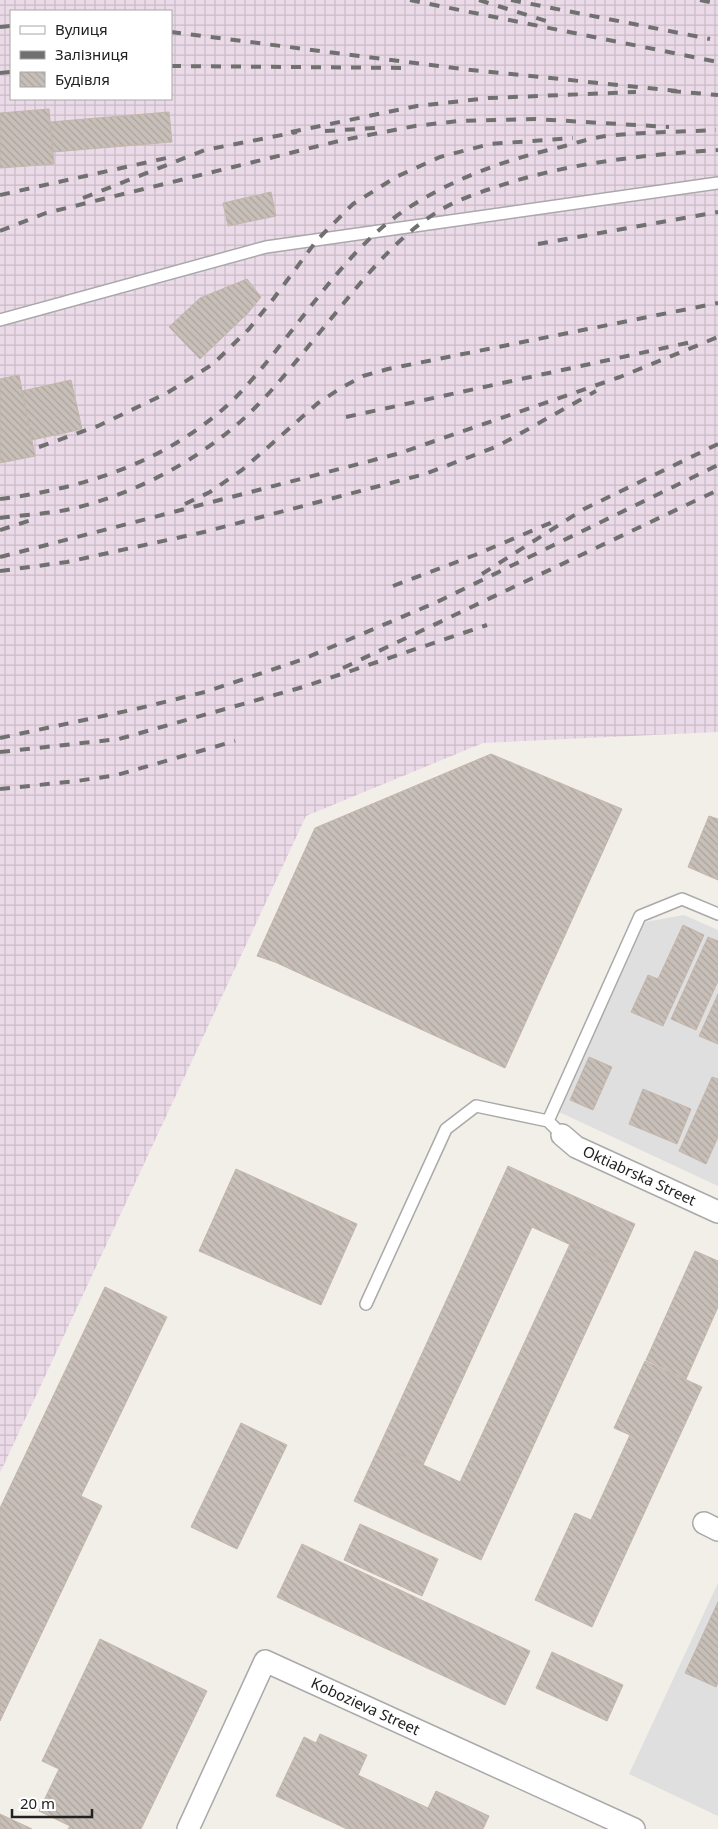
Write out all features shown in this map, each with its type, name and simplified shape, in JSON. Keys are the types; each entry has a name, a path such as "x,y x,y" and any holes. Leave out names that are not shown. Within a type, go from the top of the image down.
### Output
{"street":[{"name":"Oktiabrska Street","path":"555,1128 576,1147 718,1212"},
{"name":"Kobozieva Street","path":"188,1829 265,1661 634,1829"}],"lane":[{"path":"0,320 266,247 718,183"},
{"path":"366,1304 446,1129 476,1106 555,1128 640,916 682,899 718,914"}],"shaded area":[{"path":"0,0 718,0 718,732 483,743 306,816 0,1473"},
{"path":"684,915 718,930 718,1186 559,1112 645,922"},
{"path":"718,1583 718,1816 629,1774"}],"building":[{"path":"49,109 54,164 0,168 0,113"},
{"path":"169,112 172,142 53,152 50,122"},
{"path":"271,192 276,216 228,226 223,203"},
{"path":"247,279 261,297 248,313 200,359 169,327 200,298"},
{"path":"19,375 35,456 0,463 0,379"},
{"path":"71,380 82,429 32,440 22,391"},
{"path":"491,754 622,809 505,1068 275,962 257,956 315,828"},
{"path":"709,816 718,819 718,880 688,867"},
{"path":"683,925 704,935 663,1026 631,1012 648,975 658,979"},
{"path":"708,937 718,941 718,981 696,1030 671,1019"},
{"path":"718,994 718,1044 699,1036"},
{"path":"589,1057 612,1067 593,1110 570,1100"},
{"path":"712,1077 718,1079 718,1137 706,1164 679,1151"},
{"path":"643,1089 691,1109 677,1144 629,1124"},
{"path":"508,1166 635,1224 616,1266 532,1227 423,1465 380,1445"},
{"path":"236,1169 357,1224 321,1305 199,1251"},
{"path":"570,1244 616,1266 481,1560 354,1501 380,1445 460,1482"},
{"path":"695,1251 718,1261 718,1307 686,1379 646,1360"},
{"path":"105,1287 167,1317 81,1496 102,1506 0,1721 0,1508"},
{"path":"645,1361 702,1387 592,1627 535,1600 575,1513 591,1520 630,1435 614,1428"},
{"path":"241,1423 287,1445 237,1549 191,1527"},
{"path":"360,1524 438,1559 422,1596 344,1560"},
{"path":"302,1544 530,1651 505,1705 277,1597"},
{"path":"718,1602 718,1683 716,1687 685,1673"},
{"path":"100,1639 207,1691 141,1829 68,1829 70,1826 39,1811 59,1769 42,1761"},
{"path":"552,1652 623,1685 607,1721 536,1688"},
{"path":"320,1734 367,1755 358,1775 428,1808 436,1791 489,1816 483,1829 347,1829 276,1796 304,1737 316,1743"},
{"path":"0,1814 32,1829 0,1829"}],"railway":[{"path":"410,0 718,62"},
{"path":"479,0 546,21"},
{"path":"511,0 710,39"},
{"path":"700,0 718,4"},
{"path":"0,27 10,26"},
{"path":"172,32 462,69 677,91"},
{"path":"172,66 409,68"},
{"path":"0,73 10,72"},
{"path":"671,91 718,95"},
{"path":"291,132 417,106 489,98 636,92"},
{"path":"0,231 46,213 343,140 415,126 459,121 535,119 669,127"},
{"path":"325,131 375,128"},
{"path":"0,499 32,494 95,479 125,468 182,440 233,400 249,383 330,282 371,237 402,212 459,180 519,158 595,138 716,130"},
{"path":"83,198 205,150 297,132"},
{"path":"39,447 98,426 167,393 213,364 249,329 317,240 353,204 396,177 440,157 490,144 573,138"},
{"path":"0,518 62,511 115,496 136,488 177,467 215,442 246,417 271,391 381,260 409,233 442,209 474,194 520,179 576,166 632,158 718,150"},
{"path":"0,195 171,157"},
{"path":"538,244 718,212"},
{"path":"185,504 210,492 242,470 318,403 363,376 388,369 718,303"},
{"path":"0,557 397,454 620,377 718,337"},
{"path":"346,417 696,341"},
{"path":"0,571 67,562 204,532 425,474 498,446 596,391"},
{"path":"482,574 584,509 718,444"},
{"path":"0,738 205,692 301,660 437,602 718,465"},
{"path":"343,668 718,490"},
{"path":"0,530 38,518"},
{"path":"393,586 475,555 555,521"},
{"path":"0,752 119,739 303,687 487,625"},
{"path":"0,789 117,775 235,741"}]}
